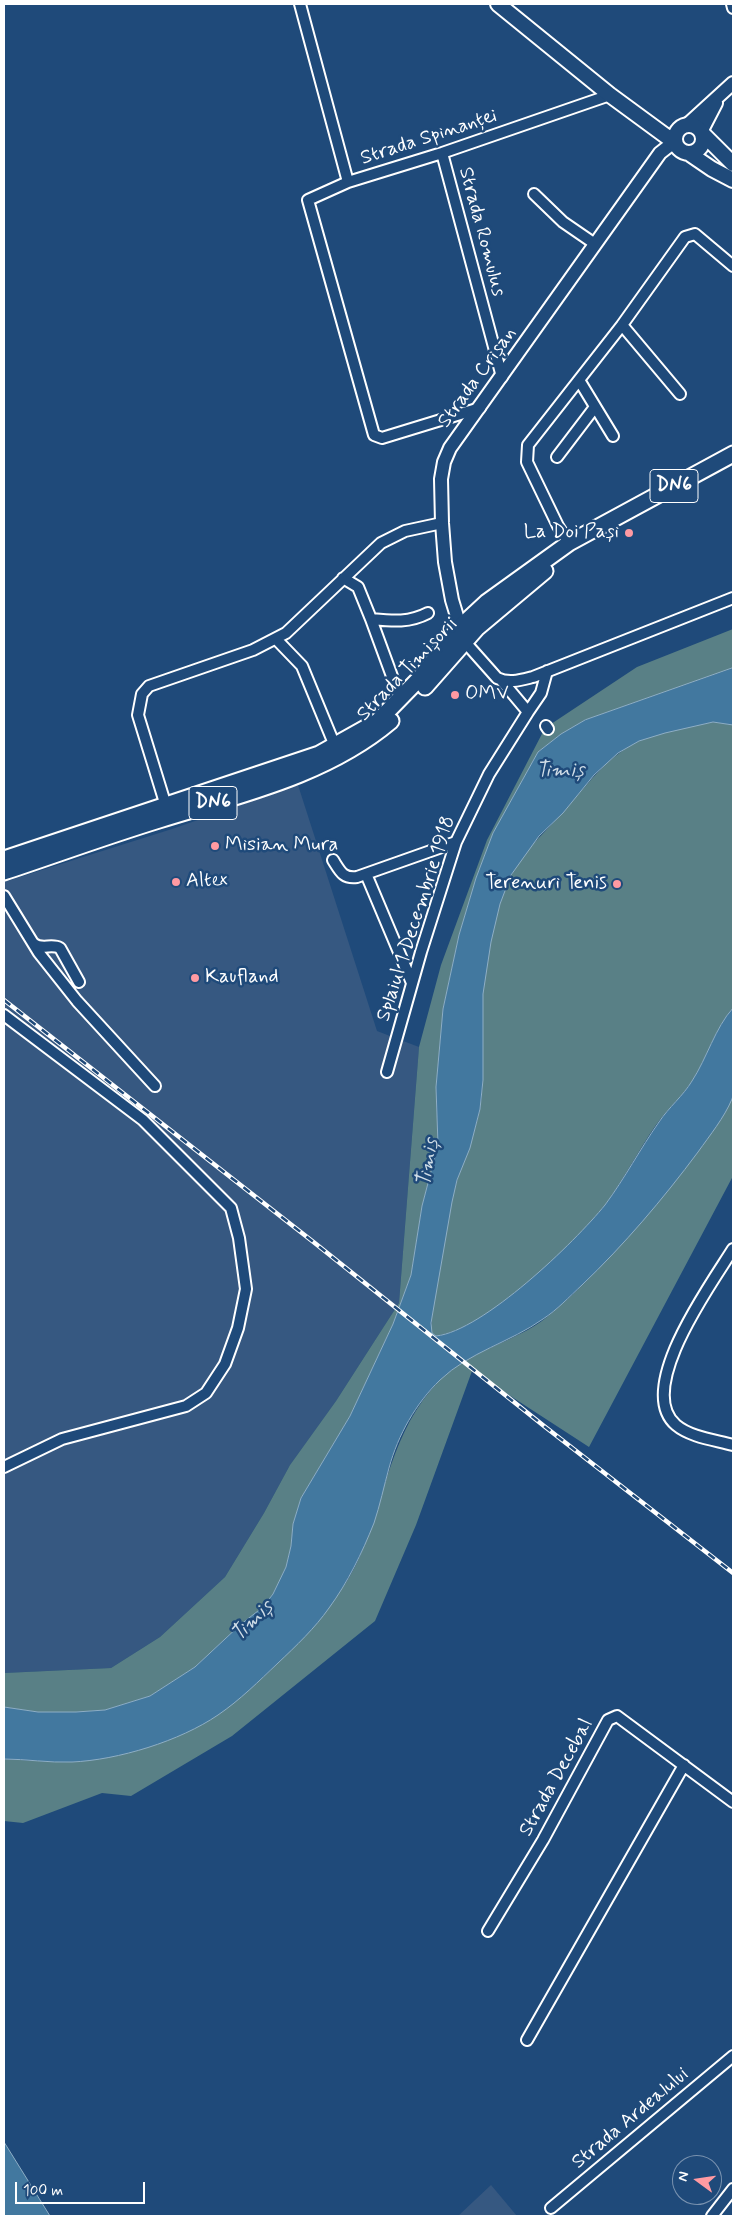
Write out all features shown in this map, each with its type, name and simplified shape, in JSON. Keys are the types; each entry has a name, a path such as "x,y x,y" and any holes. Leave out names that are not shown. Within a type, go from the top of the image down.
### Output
{"main road":[{"path":"498,4 610,95 681,148 712,169 733,180"},
{"path":"646,121 695,126 702,133 728,150 733,163 722,170 712,169"},
{"path":"681,148 675,134 683,126"},
{"path":"681,148 700,149 703,138 702,133"},
{"name":"Strada Timișorii","path":"4,859 319,754 335,746 378,721 419,679 459,628 487,602 568,543 733,454"},
{"name":"Strada Timișorii","path":"4,872 120,832 257,789 322,766 356,748 395,718 493,613 616,517"}],"street":[{"name":"Strada Spinanței","path":"300,4 348,182 442,153 610,95"},
{"path":"732,4 733,8"},
{"path":"683,126 718,98 733,83"},
{"path":"702,133 718,98"},
{"name":"Strada Crișan","path":"465,642 459,628 445,562 441,480 444,462 450,448 663,149 681,148"},
{"name":"Strada Romulus","path":"442,153 502,377"},
{"path":"348,182 308,200 374,435 382,438 480,408"},
{"path":"534,194 563,222 595,244"},
{"path":"568,543 527,462 528,445 622,325 685,237 695,234 733,266"},
{"path":"622,325 680,394"},
{"path":"579,380 613,436"},
{"path":"557,458 596,407"},
{"path":"166,806 138,715 142,694 149,686 253,650 276,639 286,633 381,543 405,531 442,522"},
{"path":"343,578 358,587 400,698"},
{"path":"502,681 515,681 547,671 733,598"},
{"path":"371,619 405,622 428,613"},
{"path":"276,639 302,666 335,746"},
{"path":"465,642 528,712"},
{"name":"Splaiul 1 Decembrie 1918","path":"387,1072 421,952 456,842 489,774 541,694 547,671"},
{"path":"333,860 342,874 349,878 366,874 456,842"},
{"path":"366,874 412,983"},
{"path":"4,896 33,943 77,1001 154,1086"},
{"path":"33,943 39,947 55,946 60,948 79,982"},
{"path":"403,961 421,952"},
{"path":"4,1015 143,1120 231,1208 239,1238 246,1289 238,1328 225,1364 206,1393 186,1406 62,1439 4,1467"},
{"path":"733,1249 680,1337 668,1368 664,1391 666,1413 674,1424 686,1432 733,1445"},
{"name":"Strada Decebal","path":"488,1931 543,1840 608,1720 617,1716 733,1802"},
{"path":"527,2040 684,1765"},
{"name":"Strada Ardealului","path":"551,2208 733,2056"},
{"path":"712,2216 733,2190"}],"shaded area":[{"path":"298,785 377,1031 419,1047 399,1303 336,1401 290,1465 264,1513 225,1577 160,1637 111,1668 4,1673 4,882 172,829"},
{"path":"491,2185 517,2216 458,2216"}],"green space":[{"path":"733,629 733,668 585,720 561,734 538,752 493,833 476,878 459,935 443,1009 436,1087 438,1145 422,1206 411,1275 393,1324 350,1416 301,1498 293,1524 291,1546 286,1567 273,1594 263,1607 240,1625 195,1667 150,1696 105,1710 38,1712 4,1707 4,1673 111,1668 160,1637 225,1577 264,1513 290,1465 336,1401 399,1303 419,1047 441,965 487,840 545,728 637,667"},
{"path":"713,722 733,725 733,1008 721,1025 692,1081 656,1125 612,1195 591,1222 528,1283 503,1302 457,1330 436,1336 432,1333 431,1329 444,1235 452,1198 480,1109 483,1080 481,1021 488,957 495,921 513,871 523,856 593,777 617,754 637,742 655,735"},
{"path":"733,1096 733,1176 589,1447 472,1371 416,1525 375,1621 232,1736 131,1796 102,1793 23,1823 4,1821 4,1759 72,1762 96,1759 147,1746 173,1737 218,1713 258,1682 278,1663 324,1612 348,1580 369,1533 400,1442 423,1400 451,1370 477,1354 534,1326 560,1306 585,1282 632,1232 680,1175 703,1145"}],"water":[{"name":"Timiș","path":"733,668 733,725 713,722 665,733 639,741 618,753 594,775 563,813 539,836 511,875 500,904 491,942 483,994 483,1080 480,1109 470,1148 457,1180 452,1202 431,1323 432,1333 436,1336 456,1330 478,1319 527,1282 591,1221 612,1195 652,1132 688,1086 721,1025 733,1008 735,1069 732,1099 716,1126 685,1170 643,1221 598,1270 563,1303 531,1327 477,1354 451,1370 431,1389 409,1420 397,1444 374,1523 348,1578 336,1598 311,1630 249,1690 218,1715 203,1724 148,1748 109,1757 72,1762 4,1759 4,1707 38,1712 105,1710 150,1696 195,1667 240,1625 263,1607 273,1594 286,1567 291,1546 293,1524 301,1498 350,1416 393,1324 411,1275 422,1206 438,1145 436,1087 443,1009 459,935 476,878 493,833 538,752 561,734 585,720"},
{"path":"4,2142 50,2216 4,2216"}],"railway":[{"path":"4,1000 733,1573"}],"place":[{"name":"La Doi Pași","path":"629,533"},
{"name":"OMV","path":"455,695"},
{"name":"Misian Mura","path":"215,846"},
{"name":"Altex","path":"176,882"},
{"name":"Terenuri Tenis","path":"617,884"},
{"name":"Kaufland","path":"195,978"}]}
